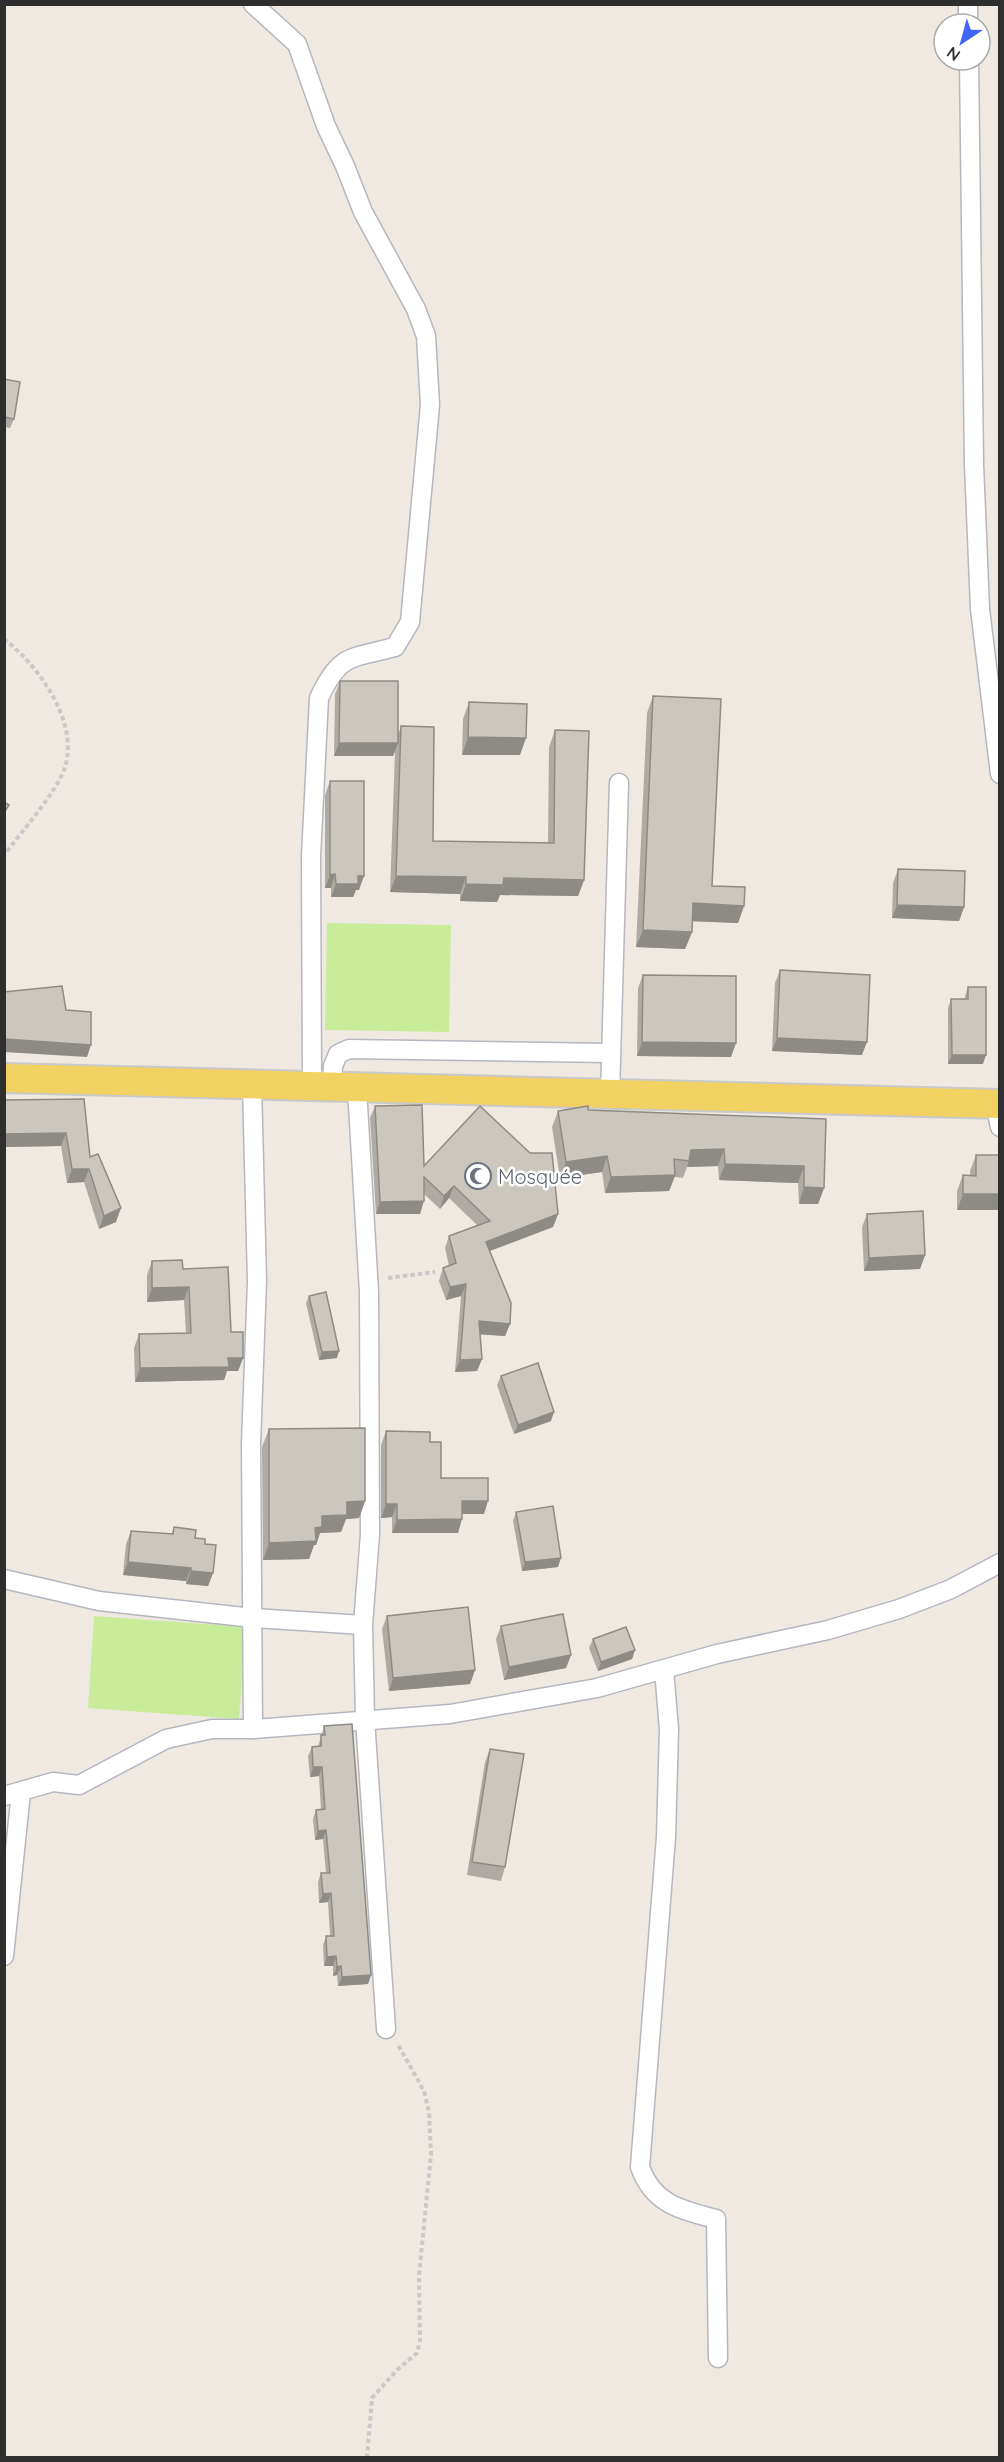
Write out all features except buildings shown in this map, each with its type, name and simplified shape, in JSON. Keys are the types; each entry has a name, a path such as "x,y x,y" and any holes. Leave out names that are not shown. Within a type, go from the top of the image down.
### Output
{"main road":[{"path":"4,1078 610,1094 998,1112"}],"street":[{"path":"253,4 297,44 326,126 363,212 417,309 426,336 430,369 430,405 410,622 404,636 394,647 357,655 341,663 328,678 319,698 312,857 334,1087 368,1280 370,1534 363,1625 365,1719 386,2029"},
{"path":"969,72 974,464 980,609 999,774"},
{"path":"610,1094 619,783"},
{"path":"334,1087 333,1066 338,1054 349,1049 610,1053"},
{"path":"252,1084 257,1281 251,1444 254,1729"},
{"path":"4,1956 13,1794 53,1782 79,1785 166,1740 212,1729 254,1729 450,1714 597,1688 717,1654 828,1630 899,1609 951,1589 999,1563"},
{"path":"4,1579 99,1601 253,1618 363,1625"},
{"path":"664,1670 669,1729 666,1837 640,2167 644,2180 654,2193 667,2203 688,2212 716,2219 718,2358"}],"path":[{"path":"4,639 26,656 49,689 63,720 68,748 65,767 57,783 4,855"},
{"path":"368,1280 435,1272"},
{"path":"367,2457 372,2398 397,2370 417,2353 420,2341 419,2276 431,2154 429,2112 424,2091 395,2038 386,2029"}],"green space":[{"path":"327,923 451,925 449,1032 325,1030"},
{"path":"94,1616 246,1627 239,1719 88,1708"}],"place":[{"name":"Mosquée","path":"478,1176"}]}
